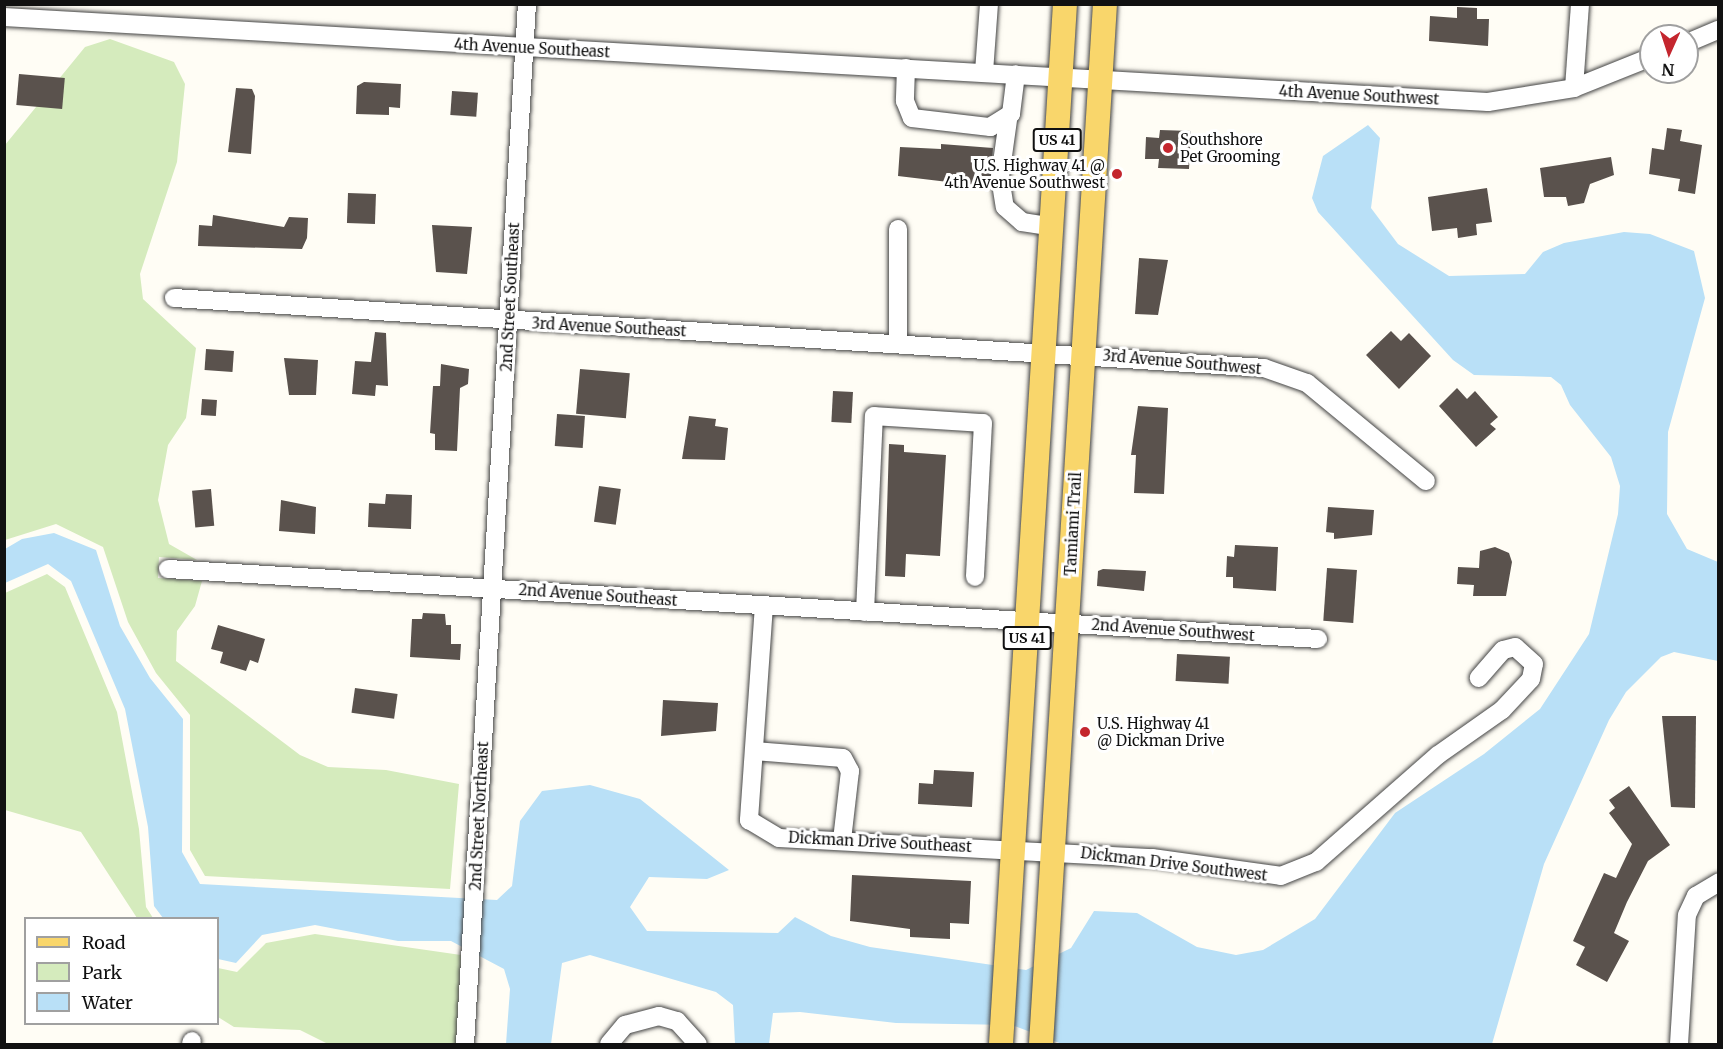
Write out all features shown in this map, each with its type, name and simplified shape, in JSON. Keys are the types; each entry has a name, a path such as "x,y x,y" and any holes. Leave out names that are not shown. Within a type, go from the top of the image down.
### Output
{"main road":[{"name":"US 41","path":"1001,1041 1015,848 1065,4"},
{"name":"Tamiami Trail","path":"1041,1044 1055,851 1106,4"}],"street":[{"name":"2nd Street Southeast","path":"493,588 527,4"},
{"path":"984,72 989,4"},
{"path":"1574,88 1580,4"},
{"name":"4th Avenue Southeast","path":"4,17 1060,77"},
{"path":"1699,38 1719,30"},
{"name":"4th Avenue Southwest","path":"1060,77 1488,102 1574,88 1639,62"},
{"path":"906,68 905,101 912,118 990,127 1008,120"},
{"path":"1016,74 1000,160 1005,207 1022,222 1052,227"},
{"path":"898,229 898,343"},
{"name":"3rd Avenue Southeast","path":"174,298 509,321 1044,351"},
{"name":"3rd Avenue Southwest","path":"1044,351 1264,368 1307,383 1426,481"},
{"path":"865,612 874,416 982,423 975,577"},
{"name":"2nd Avenue Southeast","path":"168,569 1028,622"},
{"name":"2nd Street Northeast","path":"465,1044 493,588"},
{"name":"Dickman Drive Southeast","path":"764,605 749,820 778,837 1015,848"},
{"name":"2nd Avenue Southwest","path":"1028,622 1318,639"},
{"name":"Dickman Drive Southwest","path":"1015,848 1281,876 1316,862 1438,755 1502,710 1531,679 1534,664 1515,647 1503,650 1479,678"},
{"path":"754,751 843,758 850,771 842,840"},
{"path":"1679,1044 1687,915 1696,896 1719,883"},
{"path":"609,1044 625,1025 659,1016 677,1021 698,1044"}],"green space":[{"path":"110,39 174,62 185,84 177,162 140,274 143,299 196,348 186,418 168,445 158,500 169,544 197,560 159,557 158,578 202,581 195,606 177,631 176,661 300,755 328,767 386,770 459,784 450,889 205,876 190,850 190,715 156,673 128,622 103,547 56,524 5,540 5,145 85,47"},
{"path":"47,574 65,587 117,712 139,829 146,907 152,917 136,917 81,832 5,810 5,593"},
{"path":"315,934 461,955 456,1044 328,1044 300,1030 234,1027 219,1018 219,968 237,972 266,943"}],"water":[{"path":"1368,125 1380,138 1371,208 1398,244 1449,276 1525,274 1543,252 1564,243 1624,232 1650,234 1694,251 1705,298 1668,432 1667,514 1687,549 1718,562 1718,661 1674,652 1661,657 1626,692 1609,720 1544,864 1492,1044 1062,1044 1012,1025 896,1023 800,1012 773,1013 769,1044 735,1044 733,1005 716,992 590,955 562,963 551,1044 506,1044 510,989 504,969 451,941 398,941 315,925 262,935 236,963 219,959 219,917 162,917 154,906 148,827 125,709 71,581 48,564 5,583 5,549 22,539 54,533 96,550 120,626 150,678 183,719 182,852 200,884 497,900 512,886 520,821 542,791 590,785 640,799 729,870 707,879 649,877 630,907 647,931 778,933 795,917 831,936 870,947 1026,970 1071,948 1094,911 1137,913 1197,947 1236,955 1263,950 1315,919 1395,813 1484,754 1540,709 1589,634 1618,514 1620,486 1611,457 1570,405 1561,385 1551,377 1474,375 1453,360 1318,212 1312,198 1323,156"}],"building":[{"path":"1457,7 1477,8 1477,19 1489,19 1488,46 1429,41 1430,16 1457,18"},
{"path":"19,74 65,78 62,109 16,105"},
{"path":"364,82 401,84 400,108 389,107 389,115 356,114 357,86"},
{"path":"236,88 252,89 255,96 251,154 228,152"},
{"path":"452,91 478,93 476,117 450,115"},
{"path":"1667,128 1682,130 1680,141 1702,145 1695,194 1678,191 1680,179 1649,174 1652,148 1664,150"},
{"name":"Southshore Pet Grooming","path":"1160,130 1191,131 1189,169 1158,168 1159,159 1145,159 1146,137 1159,138"},
{"path":"941,144 993,148 990,187 898,176 900,147 941,149"},
{"path":"1611,157 1614,175 1590,184 1584,203 1568,206 1566,197 1544,197 1540,168"},
{"path":"1487,188 1492,222 1476,224 1477,235 1458,238 1457,228 1432,231 1428,197"},
{"path":"348,193 376,194 375,224 347,223"},
{"path":"213,215 284,227 289,217 308,218 307,238 302,249 198,246 199,225 212,226"},
{"path":"432,225 472,227 467,274 436,272"},
{"path":"1139,258 1168,260 1158,315 1135,314"},
{"path":"1391,331 1401,341 1409,333 1431,356 1399,389 1366,355"},
{"path":"375,332 386,333 388,386 376,385 375,396 352,394 355,361 371,362"},
{"path":"206,349 234,351 232,372 205,370"},
{"path":"284,358 318,360 316,395 289,395"},
{"path":"441,364 469,369 468,384 460,388 457,451 435,450 435,434 430,433 433,386 440,386"},
{"path":"580,369 630,373 626,418 576,414"},
{"path":"1457,388 1467,399 1475,391 1498,417 1490,424 1496,429 1476,447 1439,406"},
{"path":"833,391 853,392 851,423 831,422"},
{"path":"202,399 217,400 216,416 201,415"},
{"path":"1138,406 1168,408 1164,494 1134,493 1136,455 1131,455"},
{"path":"557,414 585,416 583,448 555,446"},
{"path":"689,416 716,419 715,426 728,428 725,460 682,459"},
{"path":"889,444 904,445 904,452 946,455 940,556 906,554 905,577 885,576"},
{"path":"599,486 621,489 616,525 594,522"},
{"path":"211,489 214,526 195,528 192,491"},
{"path":"386,494 412,495 411,529 368,527 369,503 385,504"},
{"path":"281,500 316,507 315,534 279,531"},
{"path":"1328,507 1374,510 1372,535 1334,539 1334,533 1326,532"},
{"path":"1235,545 1278,547 1276,591 1233,588 1233,577 1226,577 1227,556 1234,557"},
{"path":"1495,547 1509,553 1512,562 1506,596 1473,596 1474,585 1457,584 1458,567 1479,568 1480,551"},
{"path":"1327,568 1357,570 1353,623 1323,621"},
{"path":"1103,569 1146,571 1144,591 1097,586 1098,571"},
{"path":"423,613 445,614 446,625 451,625 451,644 461,644 460,660 410,657 412,619 422,619"},
{"path":"218,625 265,639 258,663 250,660 246,671 220,663 223,652 211,649"},
{"path":"1177,654 1230,657 1229,684 1176,681"},
{"path":"355,688 398,694 394,719 352,713"},
{"path":"663,700 718,703 716,731 661,736"},
{"path":"1662,716 1696,716 1695,808 1671,807"},
{"path":"934,770 974,772 972,807 918,804 919,783 933,784"},
{"path":"1629,786 1670,845 1648,861 1627,902 1614,933 1629,941 1607,982 1576,965 1585,947 1573,941 1604,873 1616,878 1632,844 1609,813 1615,808 1609,800"},
{"path":"852,875 971,881 969,924 950,923 950,939 910,937 910,929 850,921"}],"place":[{"name":"Southshore Pet Grooming","path":"1168,148"},
{"name":"U.S. Highway 41 @ 4th Avenue Southwest","path":"1117,174"},
{"name":"U.S. Highway 41 @ Dickman Drive","path":"1085,732"}]}
